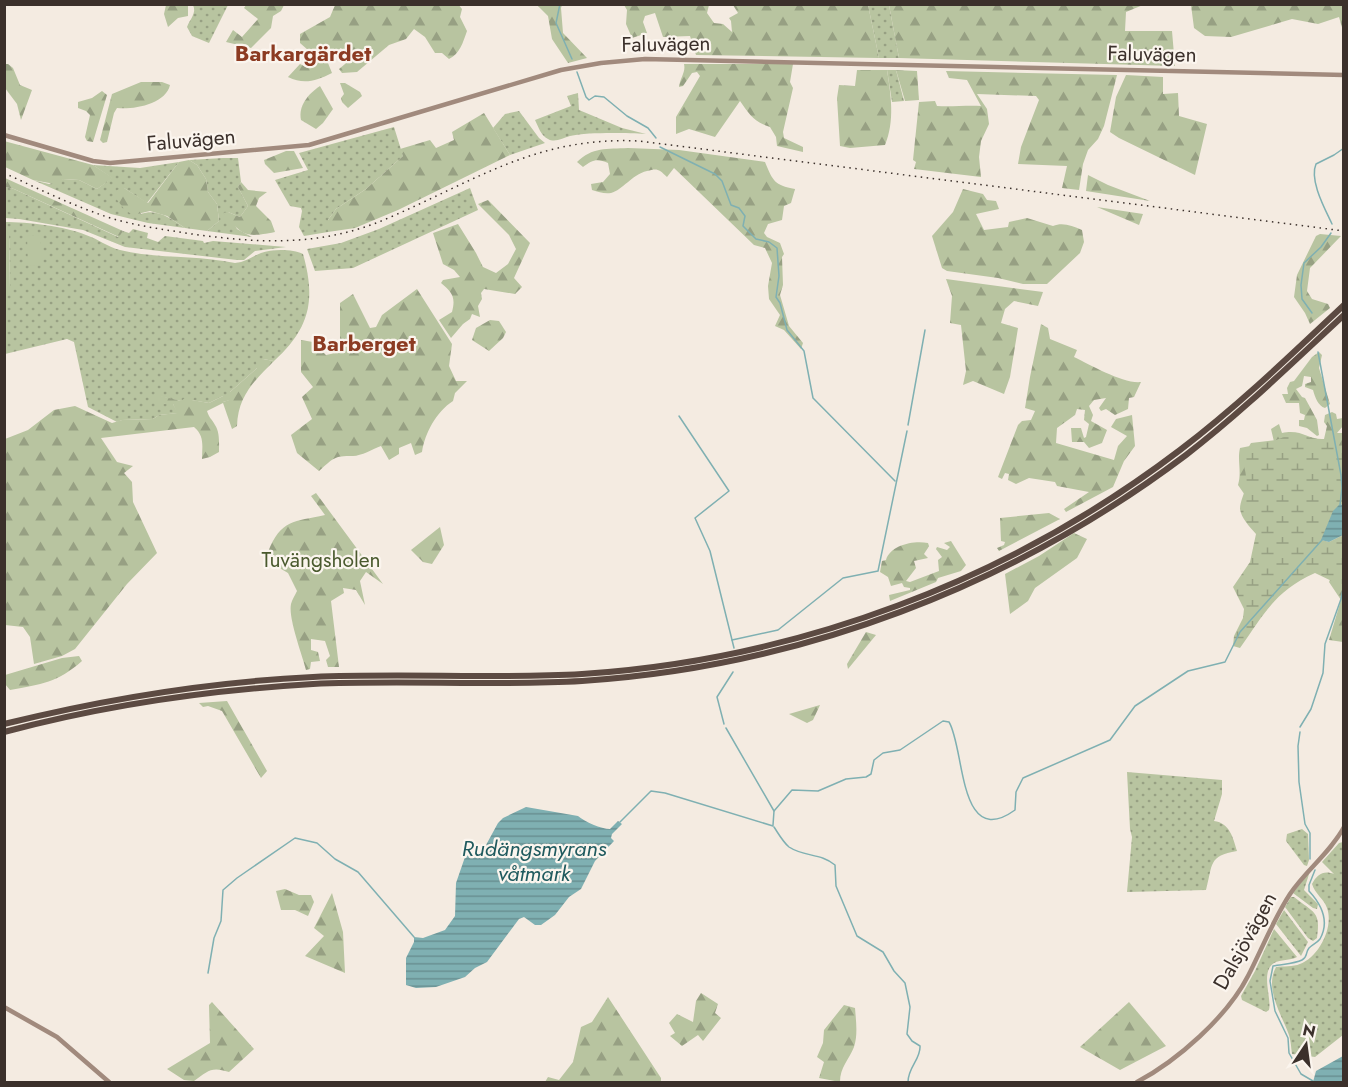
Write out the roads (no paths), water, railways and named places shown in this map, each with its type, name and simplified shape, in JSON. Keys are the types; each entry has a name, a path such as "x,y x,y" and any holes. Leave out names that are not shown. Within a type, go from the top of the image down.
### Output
{"highway":[{"path":"4,724 103,702 174,690 266,680 360,676 551,675 620,670 727,654 827,630 873,615 957,582 1027,548 1110,500 1181,450 1213,424 1344,305"},
{"path":"4,732 104,709 221,691 349,683 551,682 648,674 728,661 874,622 958,588 1030,554 1114,505 1155,478 1219,428 1344,315"}],"street":[{"name":"Faluvägen","path":"4,135 110,163 309,145 561,70 645,59 1344,75"},
{"name":"Dalsjövägen","path":"1137,1083 1173,1061 1224,1011 1248,978 1299,880 1336,841 1344,827"},
{"path":"4,1007 57,1037 109,1083"}],"water":[{"path":"1340,504 1343,505 1343,535 1329,542 1321,540 1333,511"},
{"name":"Rudängsmyrans våtmark","path":"526,807 578,816 593,825 606,829 610,829 618,821 622,824 612,834 611,838 614,841 595,861 581,889 569,897 555,915 541,925 535,925 524,917 519,919 487,962 475,968 465,977 436,987 416,988 406,985 406,958 414,937 423,938 445,930 455,916 456,883 465,857 486,845 503,818"},
{"path":"1343,1056 1343,1082 1313,1082 1316,1071"}],"waterway":[{"path":"560,4 556,23 572,59"},
{"path":"577,72 589,100 595,96 604,97 627,116 648,128 656,138"},
{"path":"660,147 715,174 722,181 731,205 739,208 745,216 743,226 756,239 769,242 777,248 779,276 776,297 780,303 787,330 804,351 813,398 895,481"},
{"path":"1332,224 1316,186 1314,171 1316,164 1344,148"},
{"path":"1312,313 1302,299 1304,263 1321,247 1331,233"},
{"path":"908,425 925,330"},
{"path":"1318,352 1341,475 1340,505"},
{"path":"679,416 729,491 695,518 710,551 734,648"},
{"path":"732,640 778,630 843,578 878,571 907,431"},
{"path":"774,811 792,790 818,791 846,779 866,777 871,774 874,760 883,753 900,750 943,721 949,722 954,735 973,807 983,817 996,819 1015,810 1016,792 1023,778 1110,740 1135,706 1188,671 1225,662 1240,632 1322,540"},
{"path":"1300,727 1311,709 1323,673 1325,644 1344,585"},
{"path":"724,724 717,697 733,672"},
{"path":"726,728 774,811 773,825"},
{"path":"1300,732 1299,782 1305,824 1310,833 1310,859"},
{"path":"620,822 651,791 665,793 773,826"},
{"path":"774,827 789,847 830,861 835,865 836,886 857,936 883,952 894,971 905,983 910,1007 907,1034 920,1046 919,1055 910,1072 908,1082"},
{"path":"208,973 214,938 221,921 223,890 295,838 317,843 335,859 358,872 414,937"},
{"path":"1313,1081 1301,1074 1289,1053 1288,1038 1275,1011 1270,981 1273,966 1304,959 1309,948 1319,940 1323,932 1323,913 1309,891 1315,870"}],"railway":[{"path":"4,173 84,209 129,223 236,239 286,241 336,235 361,228 386,219 478,176 538,153 602,141 639,141 1344,231"}],"district":[{"name":"Barkargärdet","path":"303,53"},
{"name":"Barberget","path":"364,343"}],"park label":[{"name":"Tuvängsholen","path":"321,560"}]}
